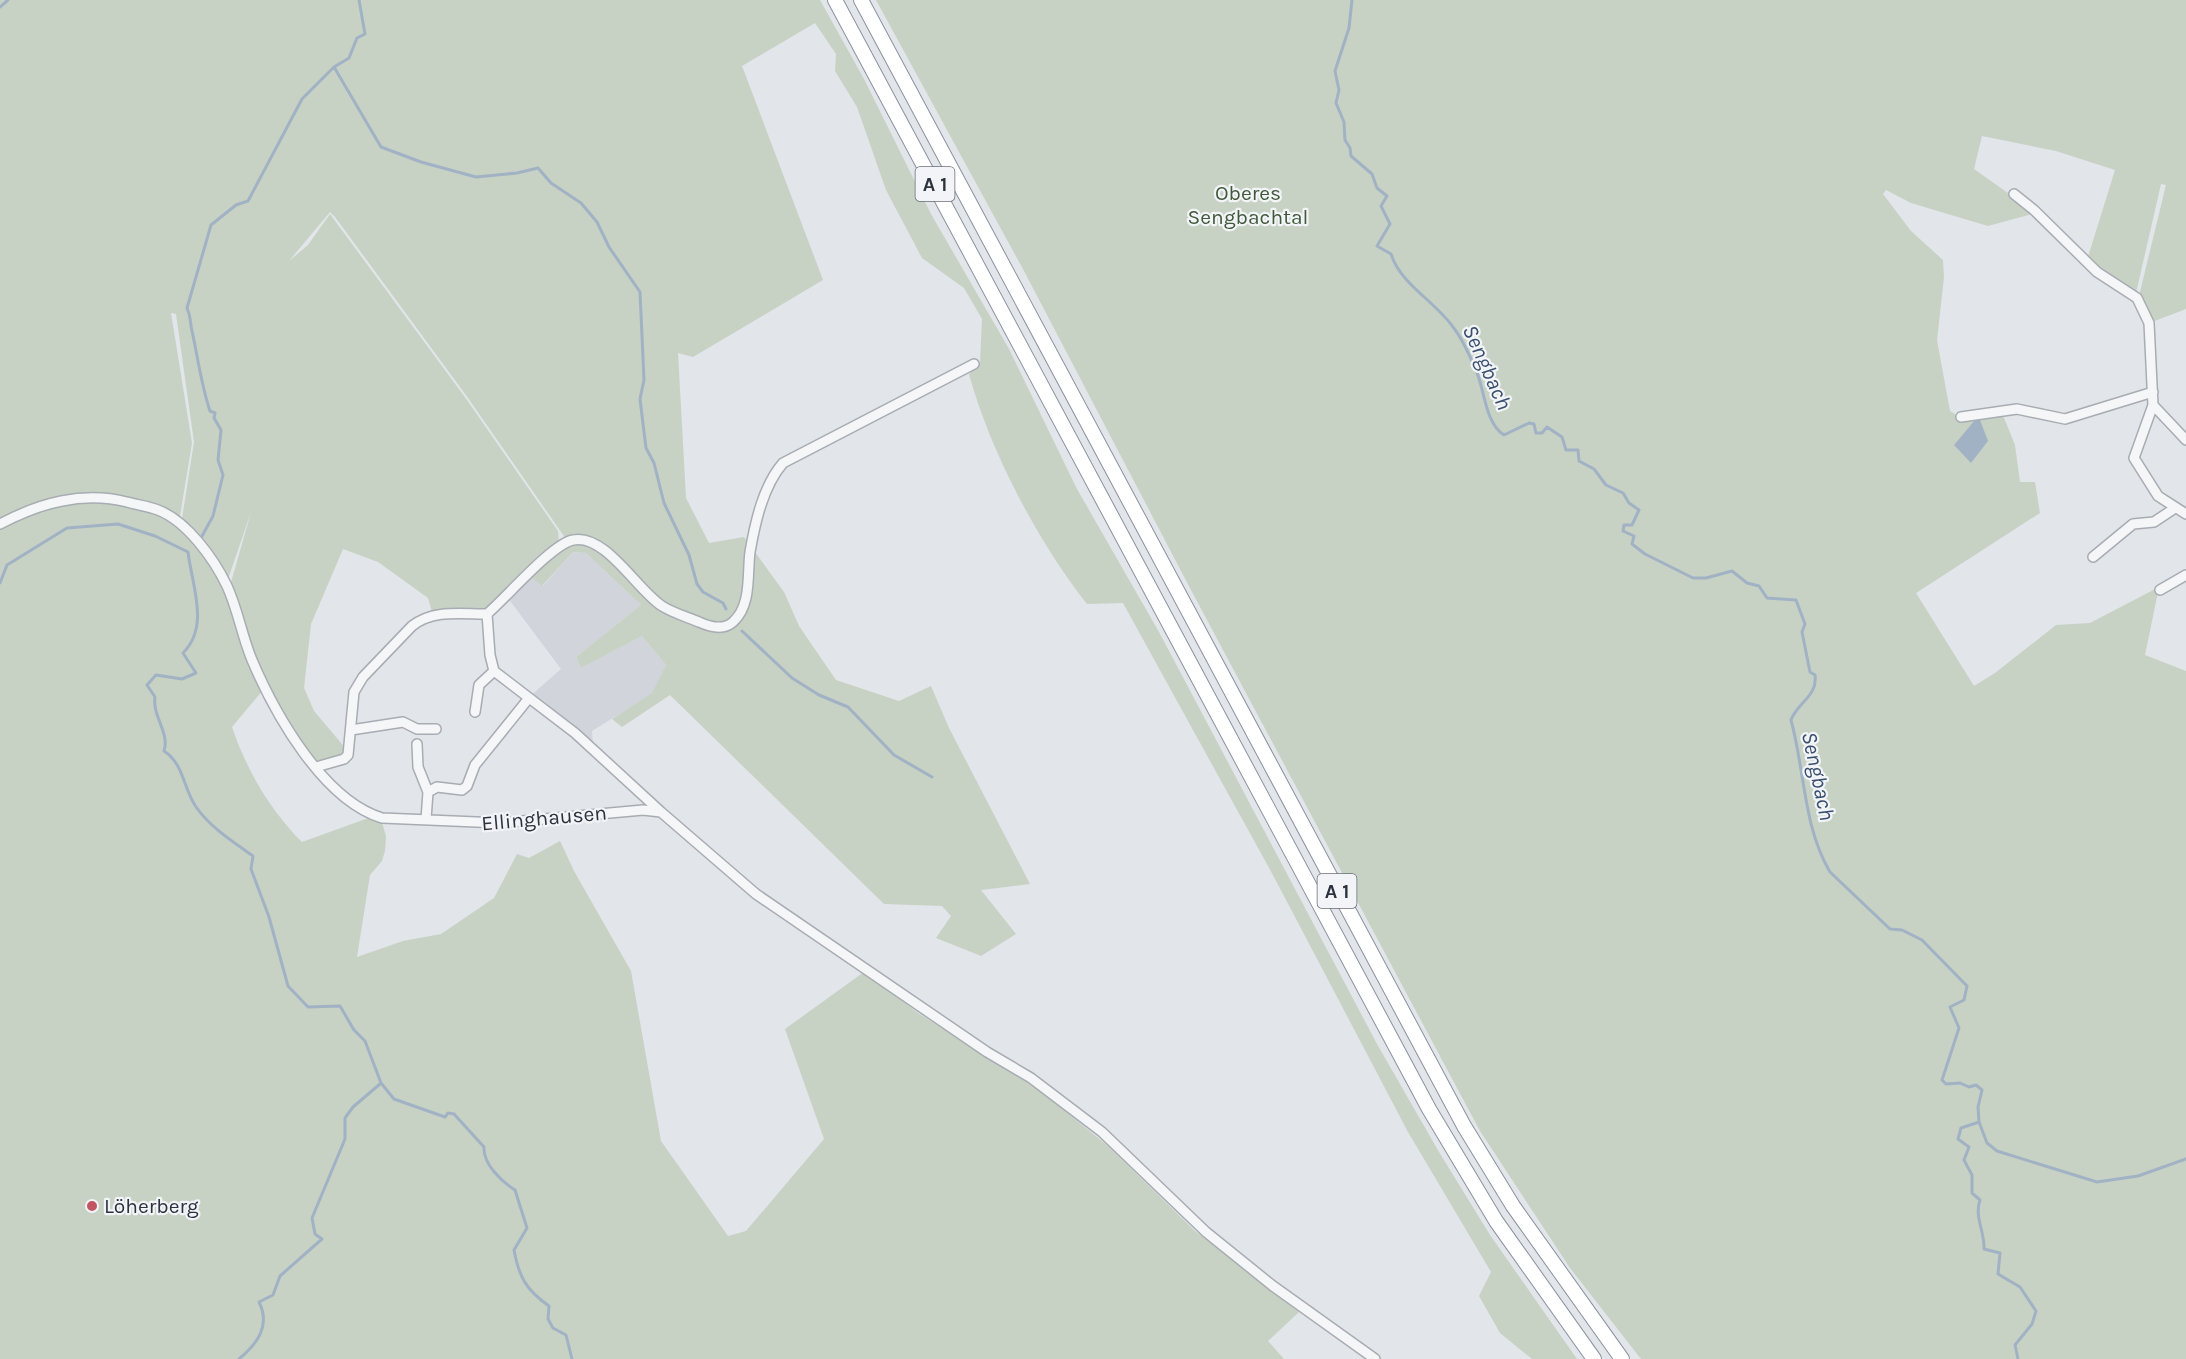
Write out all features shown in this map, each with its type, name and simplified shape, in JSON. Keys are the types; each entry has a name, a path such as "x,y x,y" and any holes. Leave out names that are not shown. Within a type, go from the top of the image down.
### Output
{"highway":[{"name":"A 1","path":"836,0 1429,1109 1496,1221 1594,1359"},
{"name":"A 1","path":"861,0 1464,1126 1513,1206 1622,1359"}],"street":[{"path":"2014,194 2034,210 2097,272 2137,298 2149,323 2153,405 2134,458 2158,496 2186,514"},
{"path":"0,524 32,507 71,498 114,499 159,510 180,524 208,555 227,587 251,658 266,689 316,767 344,759 348,754 352,698 357,686 421,618 449,614 487,614 560,546 572,540 581,539 605,551 661,605 717,627 733,622 742,609 756,523 770,483 783,463 974,364"},
{"path":"1961,417 2017,409 2065,418 2152,392"},
{"path":"2153,405 2186,440"},
{"path":"2093,557 2133,524 2154,522 2175,508"},
{"path":"2160,590 2186,575"},
{"path":"474,712 479,684 494,671 490,655 487,614"},
{"name":"Ellinghausen","path":"494,671 575,733 728,872 888,985 1031,1078 1102,1132 1206,1232 1273,1286 1375,1359"},
{"name":"Ellinghausen","path":"428,792 437,788 462,790 467,786 475,765 529,698"},
{"path":"351,730 403,722 417,729 436,729"},
{"path":"417,744 418,767 428,792 426,819"},
{"name":"Ellinghausen","path":"316,767 344,798 364,811 382,818 426,819 469,824 643,810 661,812"}],"shaded area":[{"path":"573,552 586,553 641,605 576,657 581,668 642,636 666,665 653,693 592,731 593,745 527,699 561,669 508,598 530,576 543,586"}],"green space":[{"path":"0,0 820,0 864,79 931,214 1009,349 1077,489 1159,632 1377,1044 1490,1235 1577,1359 1532,1359 1500,1333 1479,1296 1491,1272 1408,1132 1274,877 1123,603 1087,604 1051,553 1017,495 989,434 969,374 980,363 982,319 964,288 922,258 886,190 857,107 835,71 836,54 815,23 742,66 823,280 693,357 678,353 686,498 709,543 744,537 784,592 799,626 836,680 899,701 931,686 949,728 1030,884 981,890 1016,934 981,956 936,938 951,916 942,906 884,904 670,695 622,727 612,719 652,693 666,665 642,636 581,668 576,657 641,605 586,553 573,552 542,586 530,576 568,542 468,398 330,212 289,261 308,245 330,214 467,400 558,531 559,544 485,611 432,612 428,598 378,562 343,549 311,624 304,688 314,711 347,750 343,757 325,762 314,760 275,700 258,665 230,586 251,512 225,588 263,690 232,727 244,758 269,803 302,842 374,816 381,819 386,836 385,851 382,861 370,875 357,957 403,941 441,934 494,898 517,854 529,858 560,841 574,871 631,971 661,1141 728,1236 746,1231 824,1139 785,1029 864,972 918,1013 1040,1091 1108,1146 1195,1231 1299,1312 1268,1341 1284,1359 0,1359","holes":["171,313 176,314 194,442 181,525 159,511 179,522 192,443"]},
{"name":"Oberes Sengbachtal","path":"876,0 2186,0 2186,309 2152,322 2139,296 2166,185 2161,184 2136,293 2087,260 2115,170 2056,151 1982,136 1974,169 2036,213 1988,226 1911,203 1886,190 1883,194 1911,231 1943,260 1944,277 1937,340 1950,411 1961,418 2002,413 2015,445 2020,482 2035,482 2040,513 1916,593 1974,686 1995,673 2056,625 2090,623 2159,587 2145,655 2186,671 2186,1359 1641,1359 1570,1268 1480,1131 1191,590 1024,271"}],"water":[{"path":"1975,420 1980,420 1988,441 1971,463 1954,445"}],"waterway":[{"path":"0,7 8,0"},
{"path":"201,538 213,516 223,475 218,460 221,430 214,418 215,413 210,411 207,401 187,308 211,225 236,205 248,201 302,99 334,67 349,58 357,38 365,34 359,0"},
{"name":"Sengbach","path":"1352,0 1349,28 1335,71 1339,90 1336,103 1344,122 1345,140 1350,148 1351,156 1372,174 1377,188 1387,196 1381,206 1390,224 1377,246 1391,254 1402,275 1446,318 1456,331 1475,368 1492,422 1497,429 1504,435 1529,423 1534,424 1536,433 1542,433 1547,427 1562,437 1566,450 1578,450 1579,461 1594,469 1606,485 1623,493 1629,503 1639,510 1632,525 1624,525 1623,531 1634,536 1632,544 1645,554 1693,578 1706,578 1732,571 1747,583 1759,586 1767,598 1796,600 1805,624 1802,632 1810,672 1815,675 1815,682 1810,694 1791,720 1809,817 1821,854 1830,872 1890,929 1902,930 1922,940 1967,986 1964,1000 1950,1007 1959,1028 1942,1080 1946,1084 1960,1083 1969,1087 1976,1085 1982,1090 1978,1107 1979,1122 1961,1128 1958,1139 1969,1147 1964,1160 1972,1175 1972,1193 1980,1200 1978,1212 1984,1249 2000,1253 1998,1274 2020,1287 2036,1311 2032,1324 2015,1345 2018,1359"},
{"path":"334,67 381,147 421,162 476,177 517,173 538,168 551,183 581,203 597,222 609,247 640,292 644,380 640,399 646,448 654,463 664,503 689,555 697,584 703,592 723,603 726,609"},
{"path":"0,583 7,565 67,528 118,524 155,536 188,552 198,618 196,631 183,653 196,673 182,679 156,675 147,685 155,697 156,711 165,738 164,751 176,763 192,800 202,815 222,834 253,856 251,869 269,917 288,986 308,1007 340,1006 354,1030 365,1041 381,1083 394,1099 445,1117 448,1113 454,1114 484,1147 486,1160 494,1171 515,1190 527,1228 514,1250 518,1268 529,1288 549,1306 548,1319 553,1328 566,1335 572,1359"},
{"path":"742,631 792,678 819,695 848,707 894,755 932,777"},
{"path":"239,1359 256,1341 263,1327 259,1302 273,1295 280,1276 322,1239 315,1234 312,1218 345,1139 345,1118 353,1107 380,1084"},
{"path":"1979,1122 1987,1143 1997,1151 2097,1182 2138,1176 2186,1159"}],"place":[{"name":"Löherberg","path":"92,1206"}]}
